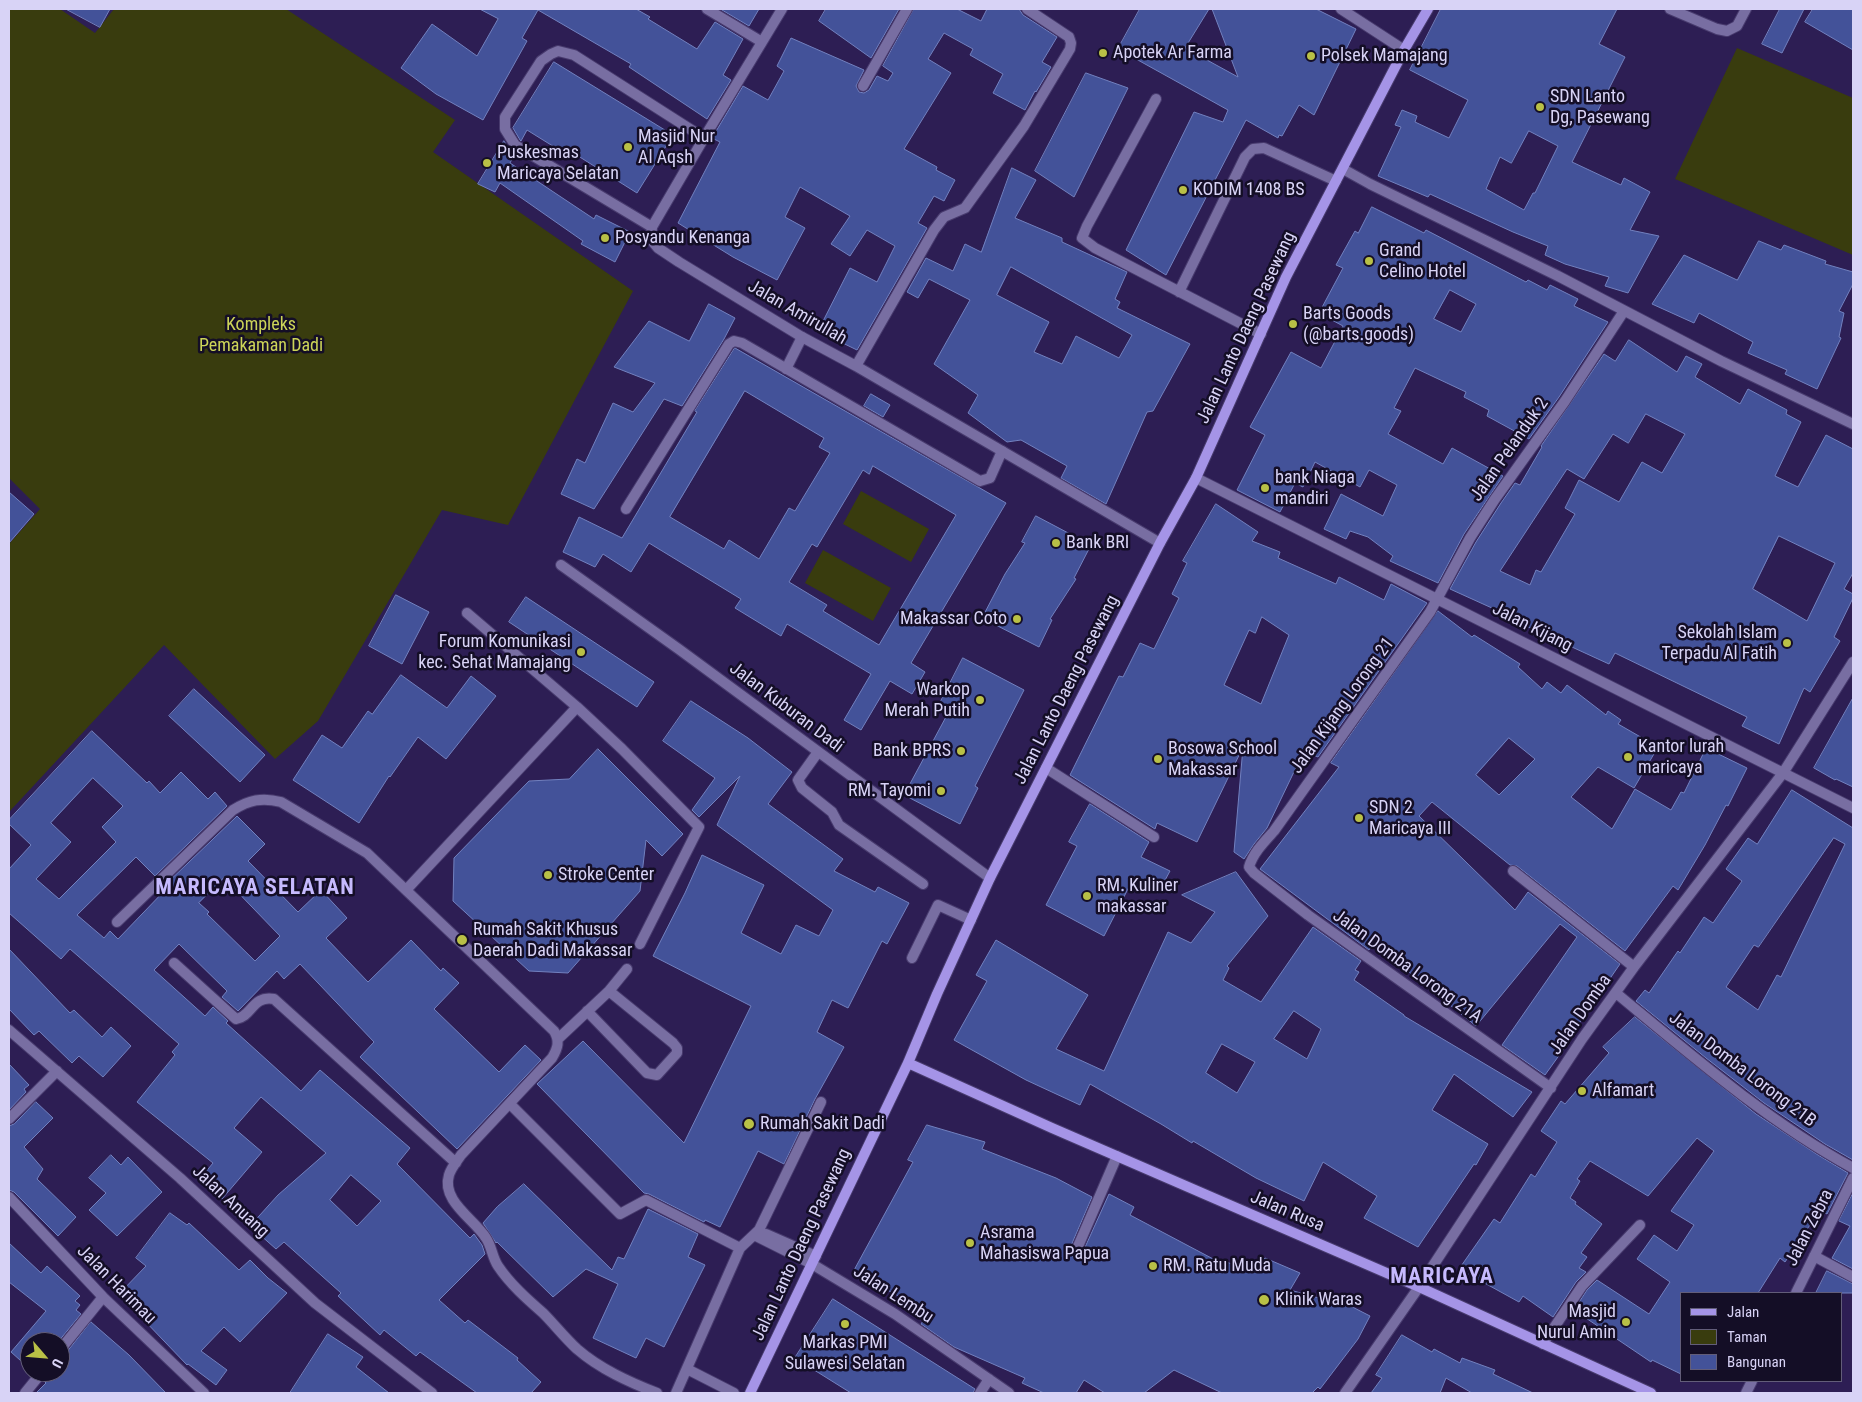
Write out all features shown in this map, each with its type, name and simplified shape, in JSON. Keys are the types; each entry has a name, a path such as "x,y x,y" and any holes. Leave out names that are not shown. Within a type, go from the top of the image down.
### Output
{"main road":[{"name":"Jalan Lanto Daeng Pasewang","path":"750,1393 908,1063 936,994 990,878 1160,543 1196,478 1286,276 1404,50 1428,9"},
{"name":"Jalan Rusa","path":"908,1063 1419,1287 1651,1393"}],"street":[{"path":"707,9 762,42"},
{"path":"704,138 574,55 558,51 540,61 505,117 505,129 515,145 652,227 782,9"},
{"path":"863,86 908,9"},
{"path":"856,366 934,230 944,217 965,208 980,188 1024,126 1070,48 1069,37 1027,9"},
{"path":"1341,9 1404,50"},
{"path":"1670,9 1717,30 1726,31 1737,26 1746,9"},
{"path":"1156,99 1086,226 1082,238 1095,248 1260,334"},
{"path":"1179,292 1245,157 1253,149 1264,148 1336,181"},
{"path":"1343,169 1558,276 1721,361 1853,424"},
{"name":"Jalan Amirullah","path":"652,227 651,237 658,248 802,337 856,366 1160,543"},
{"name":"Jalan Pelanduk 2","path":"1430,612 1470,538 1495,499 1565,401 1624,311"},
{"path":"786,369 802,337"},
{"path":"626,509 729,344 734,341 742,343 980,481 990,478 1002,451"},
{"name":"Jalan Kijang","path":"1196,478 1853,808"},
{"name":"Jalan Kuburan Dadi","path":"561,565 990,878"},
{"name":"Jalan Kijang Lorong 21","path":"1249,867 1256,852 1274,831 1430,612"},
{"path":"467,613 577,707 622,749 699,828 640,944"},
{"name":"Jalan Domba","path":"1345,1393 1419,1287 1634,967 1784,773 1853,662"},
{"path":"407,889 577,707"},
{"path":"818,752 798,780 802,788 832,812 839,825 923,884"},
{"path":"1046,768 1154,837"},
{"path":"117,922 233,810 252,800 269,799 280,802 305,815 367,853 407,889 559,1038"},
{"name":"Jalan Domba Lorong 21A","path":"1249,867 1254,874 1308,915 1551,1088"},
{"path":"1513,871 1634,967"},
{"path":"912,958 938,905 971,920"},
{"path":"174,963 236,1019 241,1018 260,999 274,999 456,1163"},
{"path":"627,969 609,991 559,1038 558,1046 552,1058 456,1163 449,1175 448,1188 455,1203 487,1239 497,1265 519,1291 576,1348 602,1367 657,1393"},
{"path":"587,1011 648,1073 657,1075 677,1053 677,1048 609,991"},
{"name":"Jalan Domba Lorong 21B","path":"1616,993 1690,1055 1760,1107 1828,1154 1853,1168"},
{"name":"Jalan Anuang","path":"9,1030 109,1119 180,1178 315,1303 432,1393"},
{"path":"9,1119 57,1071"},
{"path":"676,1393 740,1248 756,1233 821,1102"},
{"path":"510,1104 620,1214 646,1200 740,1248"},
{"path":"1076,1251 1117,1156"},
{"name":"Jalan Zebra","path":"1796,1292 1853,1178"},
{"name":"Jalan Harimau","path":"9,1197 103,1297 204,1393"},
{"path":"1543,1344 1582,1286 1640,1225"},
{"name":"Jalan Lembu","path":"756,1233 814,1260 1009,1393"},
{"path":"1814,1256 1853,1277"},
{"path":"70,1338 103,1297"},
{"path":"687,1369 734,1393"},
{"path":"980,1393 989,1379"},
{"path":"25,1393 34,1382"}],"green space":[{"name":"Kompleks Pemakaman Dadi","path":"9,9 60,9 95,33 114,9 286,9 455,120 433,152 633,291 508,525 442,510 318,721 275,759 164,645 9,812 9,544 40,509 9,478"},
{"path":"1737,48 1853,98 1853,255 1675,179"},
{"path":"861,491 929,529 911,562 843,524"},
{"path":"823,550 891,588 873,621 805,583"}],"building":[{"path":"66,9 110,9 100,27"},
{"path":"480,9 636,9 650,17 648,19 697,49 715,22 743,39 723,75 731,80 707,119 629,67 631,64 538,10 522,38 527,41 483,120 436,94 401,68 432,24 477,56 498,19"},
{"path":"723,9 759,9 749,26"},
{"path":"826,9 899,9 871,58 819,21"},
{"path":"914,9 957,9 981,21 987,9 1019,9 1023,15 1057,37 1042,62 1051,67 1025,110 993,93 1003,74 970,55 973,49 944,33 928,59 951,73 904,149 937,167 936,170 955,180 944,201 934,196 918,223 927,228 857,350 818,331 850,268 877,282 895,246 867,230 850,256 831,244 850,216 800,187 785,217 805,228 777,280 733,257 678,223 720,142 712,138 743,86 768,100 784,71 777,66 791,38 864,70 856,86 859,92 864,93 869,90 877,76 888,81 893,73 883,66"},
{"path":"1140,9 1209,9 1185,48 1238,77 1212,9 1316,9 1356,29 1314,115 1299,105 1282,136 1279,135 1278,138 1246,120 1166,275 1126,250 1194,112 1223,122 1228,110 1118,49"},
{"path":"1441,9 1617,9 1599,44 1625,57 1572,162 1621,185 1624,178 1650,192 1630,230 1659,236 1628,293 1605,286 1609,277 1565,264 1545,255 1548,246 1430,194 1428,197 1378,176 1401,127 1395,125 1402,110 1417,116 1415,122 1449,138 1468,100 1410,70","holes":["1529,131 1558,146 1535,193 1533,193 1524,210 1486,189 1500,157 1511,163"]},
{"path":"1780,9 1804,9 1782,53 1762,44"},
{"path":"1813,9 1853,9 1853,50 1805,22"},
{"path":"554,62 673,135 637,193 575,154 572,158 527,130 520,140 513,128"},
{"path":"1086,73 1128,88 1074,197 1035,171"},
{"path":"504,141 509,149 515,153 510,163 594,219 596,215 630,232 615,262 581,244 583,241 500,183 495,192 478,184"},
{"path":"1012,168 1036,180 1015,218 1062,238 1062,242 1127,272 1115,299 1120,302 1117,308 1190,344 1153,411 1147,412 1106,504 1061,478 1067,466 1021,440 1007,442 968,413 978,395 934,364 970,300 929,279 918,298 907,292 926,258 953,271 965,244 981,252","holes":["1011,267 1132,335 1119,358 1076,336 1062,364 1034,352 1049,322 997,295"]},
{"path":"1372,207 1424,233 1426,230 1526,282 1528,280 1547,290 1550,285 1578,299 1574,306 1608,322 1529,439 1487,416 1489,410 1464,397 1466,392 1415,368 1394,408 1401,411 1388,434 1443,464 1452,448 1503,476 1464,534 1438,583 1390,561 1393,556 1368,537 1350,531 1346,539 1324,529 1341,494 1383,516 1397,485 1369,470 1360,487 1315,462 1303,487 1295,483 1280,512 1237,490 1265,435 1250,427 1291,352 1321,368 1343,326 1319,313 1343,268 1336,265 1355,231 1358,233","holes":["1450,290 1476,304 1461,332 1434,319"]},
{"path":"1759,241 1781,250 1784,245 1826,261 1825,264 1853,272 1853,284 1839,311 1844,313 1839,337 1841,338 1817,389 1785,374 1787,370 1748,353 1753,342 1699,313 1694,323 1652,304 1684,255 1737,280"},
{"path":"709,304 735,318 682,406 664,399 594,509 561,494 577,459 585,463 613,403 633,412 655,383 614,367 649,321 689,341"},
{"path":"1629,340 1677,372 1686,356 1702,364 1695,377 1740,404 1748,389 1787,410 1786,414 1801,422 1775,476 1798,487 1826,435 1853,449 1853,573 1844,589 1853,594 1853,598 1834,637 1840,641 1810,692 1804,688 1779,744 1742,726 1747,717 1615,653 1609,664 1450,589 1476,542 1501,503 1515,483 1520,485 1541,446 1604,354 1615,361","holes":["1646,414 1685,434 1662,473 1642,462 1619,502 1579,480 1565,508 1575,514 1541,572 1536,570 1530,585 1500,571 1567,469 1584,479 1613,434 1628,443","1779,536 1835,563 1807,621 1753,589"]},
{"path":"735,348 1006,503 911,663 925,672 912,694 890,681 861,730 844,720 871,674 787,624 781,636 735,608 741,599 649,543 631,572 603,554 595,567 563,552 579,517 622,538 697,412 695,411","holes":["745,391 824,438 819,447 830,453 795,511 789,508 759,559 729,540 724,549 670,517","873,466 956,515 879,645 823,611 827,605 789,582 812,544 817,547 863,470 869,474"]},
{"path":"871,394 890,405 883,417 864,406"},
{"path":"9,492 34,514 9,543"},
{"path":"1216,504 1258,532 1252,541 1280,552 1278,558 1336,584 1339,577 1384,600 1391,584 1427,603 1318,757 1304,751 1267,828 1244,859 1234,852 1243,747 1197,842 1157,823 1155,829 1070,775 1119,676 1123,677 1140,643 1154,649 1179,598 1172,594 1187,563 1183,561","holes":["1262,617 1289,635 1261,704 1224,685 1249,630 1255,633"]},
{"path":"1036,516 1091,545 1074,578 1076,579 1050,619 1052,620 1039,647 982,618 1005,574 1025,543 1022,542"},
{"path":"396,595 429,612 402,664 369,646"},
{"name":"Forum Komunikasi kec. Sehat Mamajang","path":"526,597 654,682 637,707 509,622"},
{"path":"1438,611 1472,637 1474,635 1520,664 1518,667 1542,689 1547,682 1561,693 1567,685 1606,715 1608,711 1621,720 1618,724 1658,747 1634,788 1598,767 1571,797 1612,829 1635,789 1671,810 1681,792 1684,793 1706,748 1747,768 1728,806 1726,805 1678,890 1673,886 1625,951 1517,866 1510,865 1432,802 1419,816 1515,910 1528,892 1620,964 1545,1075 1502,1045 1577,937 1560,924 1476,1026 1373,943 1369,950 1260,869 1339,767 1331,763","holes":["1509,738 1535,759 1499,795 1476,775"]},
{"path":"963,658 1024,690 975,786 978,788 960,824 904,795 947,715 937,709"},
{"path":"401,675 447,708 471,676 496,696 446,759 418,737 389,776 359,823 293,780 322,735 342,748 368,711 372,714"},
{"path":"194,689 265,755 240,782 169,716"},
{"path":"1853,698 1853,787 1835,780 1814,768"},
{"path":"691,701 748,738 792,772 768,804 843,859 834,871 875,892 878,887 909,903 887,944 882,941 848,1008 832,1000 817,1032 844,1047 815,1099 784,1164 758,1151 720,1227 705,1220 704,1222 644,1193 537,1084 583,1041 684,1143 751,1006 653,956 702,855 764,885 741,933 781,954 796,925 819,936 833,910 717,825 740,776 699,817 692,810 715,778 663,741"},
{"path":"92,731 160,793 181,772 208,799 215,792 227,806 155,876 136,857 77,915 104,938 110,931 118,939 167,888 164,886 237,816 265,844 248,861 298,912 321,890 347,918 326,938 368,982 411,940 441,971 443,968 459,983 434,1009 499,1072 525,1045 541,1060 457,1149 360,1057 374,1042 300,964 284,979 277,971 238,1011 222,997 227,991 179,944 154,970 205,1016 213,1007 228,1021 226,1023 301,1091 320,1070 410,1148 397,1164 470,1238 474,1234 482,1245 485,1254 439,1300 465,1323 468,1320 518,1358 517,1360 541,1382 531,1393 477,1393 420,1352 416,1356 384,1330 380,1335 338,1296 341,1293 284,1242 276,1249 250,1226 278,1195 326,1153 261,1097 234,1128 262,1152 222,1199 199,1180 213,1163 137,1102 175,1055 172,1052 179,1044 70,949 61,959 9,913 9,869 31,845 9,824 9,820","holes":["93,778 123,806 102,827 116,842 59,899 36,879 71,842 51,823","224,878 280,936 255,961 207,914 209,912 199,903","351,1175 381,1201 357,1226 330,1200"]},
{"name":"Stroke Center","path":"598,749 683,834 662,856 646,840 640,891 568,973 529,971 453,901 454,858 529,781 569,779"},
{"path":"1792,790 1853,828 1853,1160 1825,1144 1764,1103 1636,1001 1645,990 1649,993 1678,951 1680,953 1704,917 1713,923 1742,881 1726,869 1748,838 1757,844","holes":["1834,838 1845,844 1781,977 1777,975 1758,1010 1726,987 1754,945 1758,947"]},
{"path":"1090,804 1149,842 1141,857 1170,871 1158,893 1133,879 1104,936 1046,905 1077,846 1069,842"},
{"path":"1236,872 1268,916 1227,966 1229,968 1223,980 1261,1002 1313,927 1361,961 1355,970 1359,972 1354,980 1404,1016 1532,1092 1513,1117 1454,1074 1432,1110 1488,1144 1476,1165 1474,1164 1418,1247 1364,1218 1377,1196 1323,1162 1304,1201 1256,1178 1090,1084 1080,1105 1026,1080 954,1040 987,981 976,975 996,940 1088,995 1056,1049 1104,1071 1168,932 1191,943 1215,912 1182,895","holes":["1294,1011 1321,1029 1307,1059 1274,1039","1222,1044 1255,1062 1237,1093 1206,1073"]},
{"path":"9,949 70,1013 74,1010 102,1037 111,1027 131,1046 103,1077 79,1056 72,1063 39,1031 34,1035 9,1009"},
{"path":"1635,1017 1756,1114 1848,1173 1827,1214 1820,1210 1785,1262 1780,1258 1759,1292 1680,1292 1680,1374 1652,1360 1651,1362 1574,1310 1587,1290 1597,1280 1649,1314 1670,1282 1637,1259 1654,1235 1677,1251 1694,1225 1671,1211 1714,1151 1697,1138 1648,1196 1590,1161 1577,1179 1580,1181 1570,1198 1576,1202 1575,1204 1602,1224 1581,1253 1587,1257 1579,1268 1586,1272 1576,1282 1553,1317 1523,1296 1519,1302 1459,1269 1494,1219 1500,1223 1531,1174 1535,1177 1557,1142 1541,1131 1561,1101 1565,1104 1609,1053 1603,1047"},
{"path":"9,1064 29,1085 24,1089 26,1092 9,1110"},
{"path":"36,1102 53,1118 24,1147 43,1169 37,1179 76,1217 58,1236 14,1192 9,1190 9,1126 14,1124"},
{"path":"927,1125 985,1142 982,1149 1056,1178 1092,1197 1070,1248 1069,1252 1073,1257 1077,1258 1082,1254 1109,1194 1134,1207 1130,1215 1217,1261 1218,1259 1257,1273 1265,1258 1300,1273 1290,1290 1326,1300 1329,1295 1370,1316 1358,1339 1320,1389 1318,1387 1312,1393 1222,1393 1174,1370 1144,1393 1105,1393 1084,1380 1076,1393 1044,1393 1022,1383 1025,1378 954,1347 921,1324 929,1312 853,1272 913,1162 908,1160"},
{"path":"111,1155 121,1165 128,1157 162,1192 117,1236 89,1210 106,1193 89,1178"},
{"path":"524,1184 612,1270 618,1257 624,1259 648,1209 698,1234 688,1257 705,1265 664,1347 646,1338 636,1358 593,1338 618,1284 586,1269 553,1297 496,1243 483,1223 497,1207"},
{"path":"1853,1193 1853,1269 1832,1258 1850,1226 1839,1221"},
{"path":"170,1213 187,1225 189,1223 239,1270 250,1260 287,1293 240,1342 224,1327 201,1351 227,1370 216,1385 187,1365 119,1294 146,1266 136,1258"},
{"path":"9,1243 41,1273 47,1266 80,1296 75,1301 80,1305 76,1310 81,1314 66,1332 28,1332 46,1311 9,1282"},
{"path":"1827,1271 1853,1284 1853,1293 1816,1292"},
{"name":"Markas PMI Sulawesi Selatan","path":"833,1299 975,1389 973,1393 851,1393 795,1358"},
{"path":"91,1322 129,1355 166,1393 36,1393 45,1382 70,1382 70,1348"},
{"path":"328,1334 363,1357 356,1367 389,1393 290,1393"},
{"path":"1402,1335 1432,1352 1434,1349 1460,1363 1462,1358 1495,1370 1493,1374 1533,1393 1472,1393 1446,1378 1440,1393 1371,1393 1382,1378 1376,1375"},
{"path":"20,1341 20,1360 11,1352"}],"place":[{"name":"Apotek Ar Farma","path":"1103,53"},
{"name":"Polsek Mamajang","path":"1311,56"},
{"name":"SDN Lanto Dg, Pasewang","path":"1540,107"},
{"name":"Masjid Nur Al Aqsh","path":"628,147"},
{"name":"Puskesmas Maricaya Selatan","path":"487,163"},
{"name":"KODIM 1408 BS","path":"1183,190"},
{"name":"Posyandu Kenanga","path":"605,238"},
{"name":"Grand Celino Hotel","path":"1369,261"},
{"name":"Barts Goods (@barts.goods)","path":"1293,324"},
{"name":"bank Niaga mandiri","path":"1265,488"},
{"name":"Bank BRI","path":"1056,543"},
{"name":"Makassar Coto","path":"1017,619"},
{"name":"Sekolah Islam Terpadu Al Fatih","path":"1787,643"},
{"name":"Forum Komunikasi kec. Sehat Mamajang","path":"581,652"},
{"name":"Warkop Merah Putih","path":"980,700"},
{"name":"Bank BPRS","path":"961,751"},
{"name":"Kantor lurah maricaya","path":"1628,757"},
{"name":"Bosowa School Makassar","path":"1158,759"},
{"name":"RM. Tayomi","path":"941,791"},
{"name":"SDN 2 Maricaya III","path":"1359,818"},
{"name":"Stroke Center","path":"548,875"},
{"name":"RM. Kuliner makassar","path":"1087,896"},
{"name":"Rumah Sakit Khusus Daerah Dadi Makassar","path":"462,940"},
{"name":"Alfamart","path":"1582,1091"},
{"name":"Rumah Sakit Dadi","path":"749,1124"},
{"name":"Asrama Mahasiswa Papua","path":"970,1243"},
{"name":"RM. Ratu Muda","path":"1153,1266"},
{"name":"Klinik Waras","path":"1264,1300"},
{"name":"Masjid Nurul Amin","path":"1626,1322"},
{"name":"Markas PMI Sulawesi Selatan","path":"845,1324"}],"district":[{"name":"MARICAYA SELATAN","path":"255,888"},
{"name":"MARICAYA","path":"1442,1277"}]}
